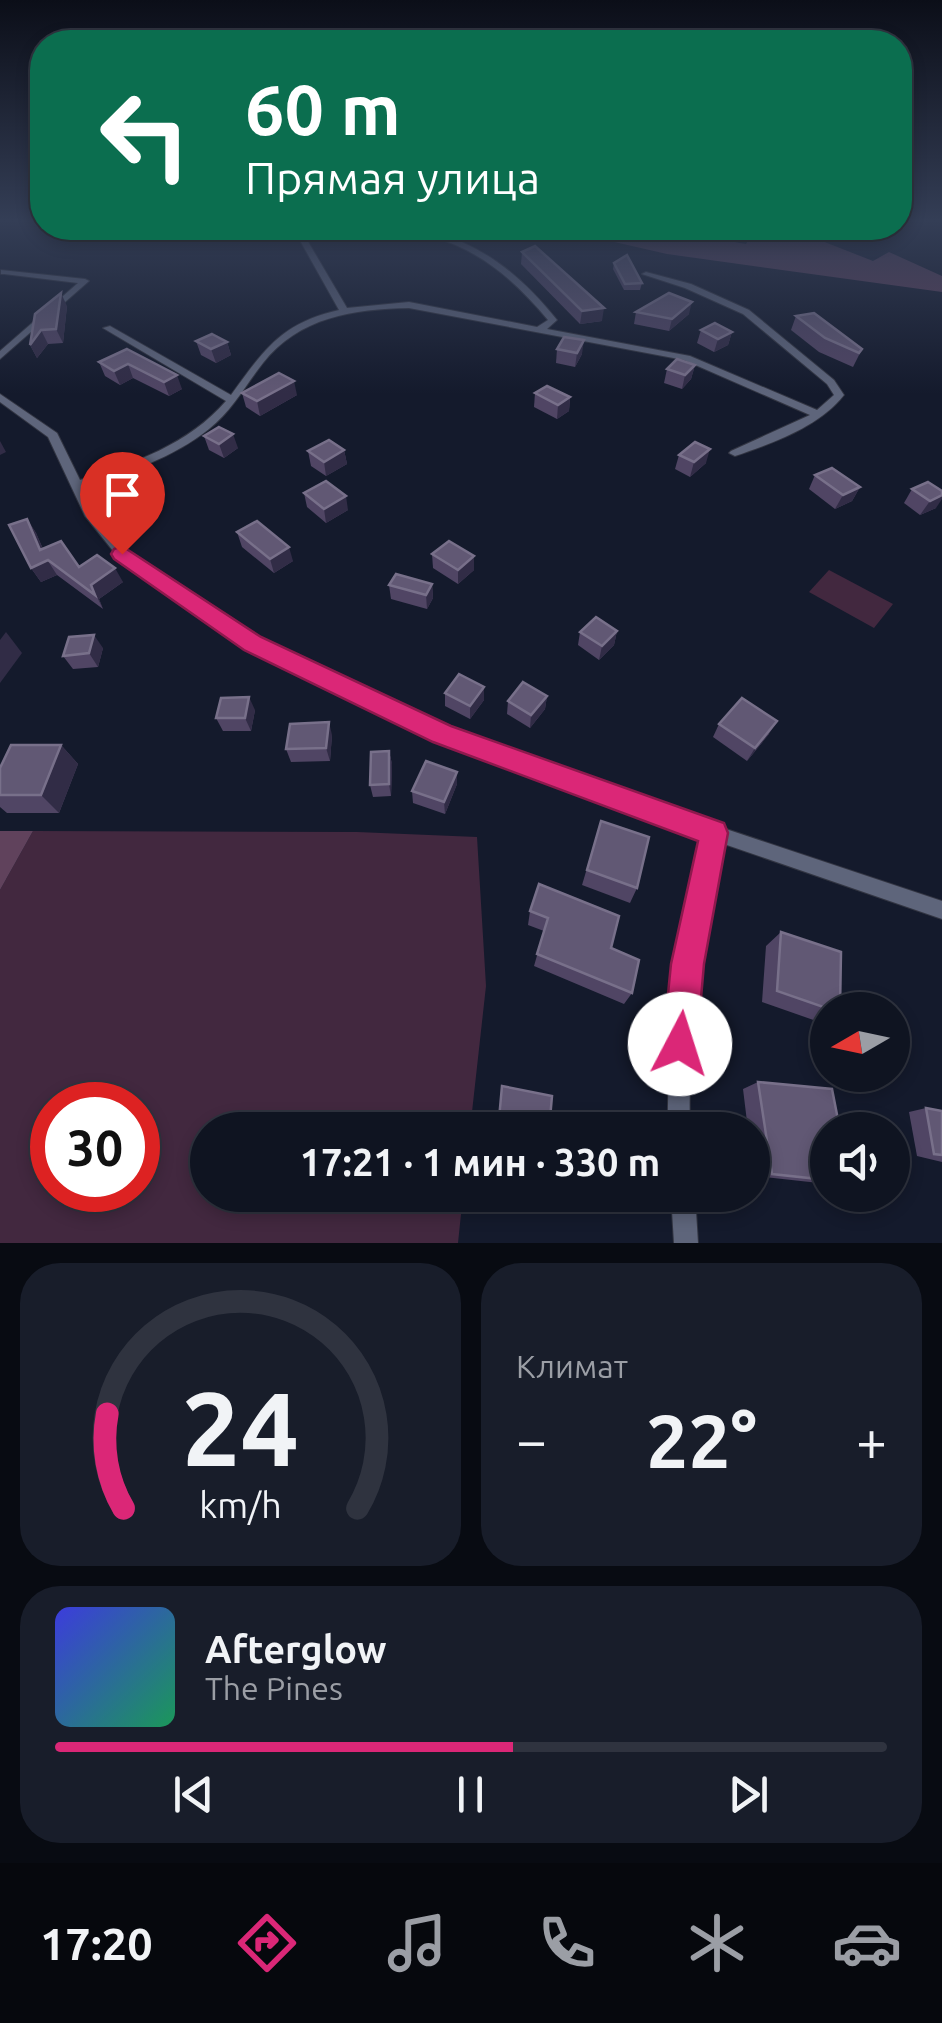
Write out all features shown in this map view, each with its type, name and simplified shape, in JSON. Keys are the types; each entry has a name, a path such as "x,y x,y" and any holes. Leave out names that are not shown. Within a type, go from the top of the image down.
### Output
{"street":[{"path":"0,356 86,281 59,278"},
{"path":"325,278 344,310"},
{"path":"513,278 553,320 540,329"},
{"path":"660,278 746,312 831,382 839,395 817,414 735,453"},
{"path":"77,485 168,450 197,432 232,400 261,359 288,333 315,318 344,310 409,305 687,358 817,414"},
{"path":"107,328 232,400"},
{"path":"0,397 52,435 91,516 122,554 252,644 442,734 714,833 942,910"},
{"path":"678,1112 676,1083 688,964 714,833"},
{"path":"684,1212 686,1243"}],"shaded area":[{"path":"841,278 942,278 942,292"},
{"path":"829,570 893,604 874,628 809,592"},
{"path":"0,831 33,831 0,890"},
{"path":"33,831 357,832 477,837 486,986 472,1112 190,1112 190,1212 461,1212 458,1243 0,1243 0,890"}],"building":[{"path":"548,278 571,278 604,308 582,311"},
{"path":"622,278 639,278 642,283 625,284"},
{"path":"61,293 56,329 41,330 30,345 35,314"},
{"path":"669,293 692,302 672,319 636,312"},
{"path":"814,313 862,349 859,353 825,338 796,316"},
{"path":"715,323 732,332 718,339 701,330"},
{"path":"212,334 227,342 211,349 196,341"},
{"path":"564,337 584,340 577,353 557,349"},
{"path":"127,349 177,375 164,382 128,364 114,371 99,362"},
{"path":"677,359 695,365 685,375 667,369"},
{"path":"279,373 294,381 257,401 242,393"},
{"path":"547,386 570,397 558,405 535,393"},
{"path":"219,427 233,434 219,444 204,436"},
{"path":"329,440 344,450 324,462 308,451"},
{"path":"695,442 710,449 694,462 679,455"},
{"path":"832,468 860,487 843,495 815,475"},
{"path":"326,481 346,496 324,509 304,493"},
{"path":"928,482 942,491 942,495 930,501 912,489"},
{"path":"27,519 40,550 61,541 79,567 97,555 115,568 91,585 95,595 48,560 31,568 9,525"},
{"path":"257,521 289,547 270,559 237,532"},
{"path":"449,541 474,556 458,570 432,554"},
{"path":"396,574 432,584 426,595 389,585"},
{"path":"596,617 617,631 602,646 580,632"},
{"path":"94,635 89,653 63,656 69,637"},
{"path":"459,674 484,687 470,706 445,693"},
{"path":"523,682 547,696 531,715 508,701"},
{"path":"249,697 245,718 216,718 221,698"},
{"path":"742,698 777,721 755,748 719,724"},
{"path":"329,722 326,748 286,749 290,724"},
{"path":"11,745 61,745 41,795 0,795 0,768"},
{"path":"389,751 389,784 370,785 371,752"},
{"path":"426,761 457,772 444,802 412,791"},
{"path":"601,821 649,837 637,888 587,870"},
{"path":"539,884 619,916 611,948 639,960 632,993 537,954 548,918 530,911"},
{"path":"781,932 841,952 840,992 810,992 810,1002 777,991"},
{"path":"758,1082 810,1087 810,1092 833,1092 836,1112 810,1112 810,1178 772,1174 770,1112 763,1112"},
{"path":"502,1086 552,1096 551,1112 500,1112"},
{"path":"926,1108 942,1111 942,1155 934,1154"}],"route":[{"path":"122,554 252,644 442,734 714,833 688,964 680,1044"}]}
